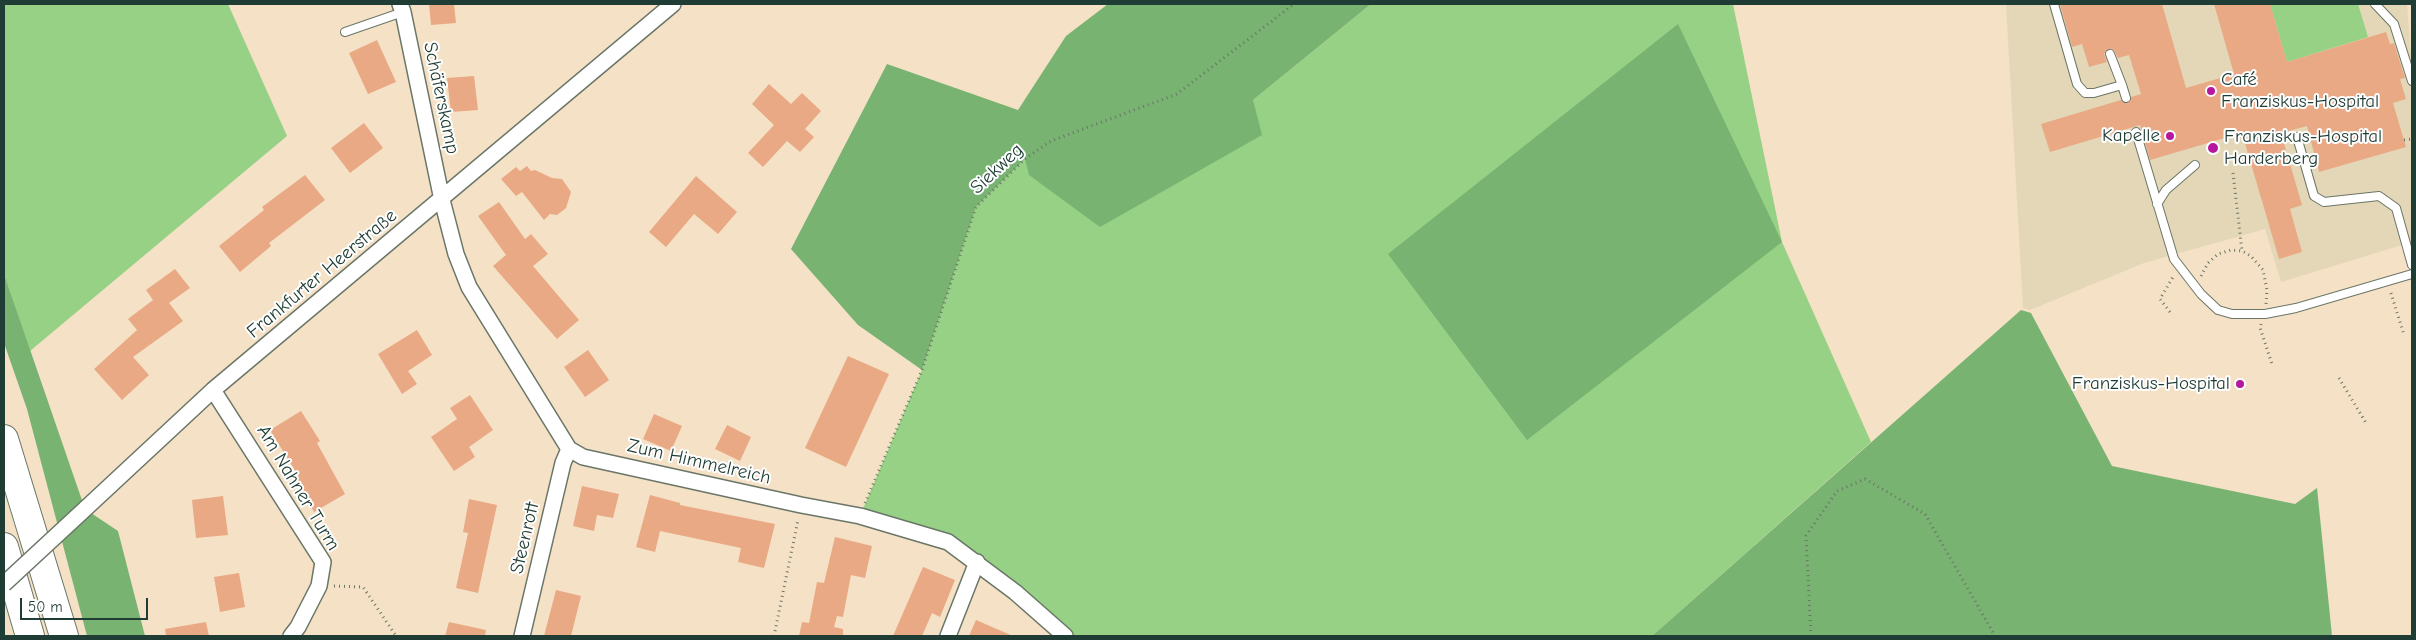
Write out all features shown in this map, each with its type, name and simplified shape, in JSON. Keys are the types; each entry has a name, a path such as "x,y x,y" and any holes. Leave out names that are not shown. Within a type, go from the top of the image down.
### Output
{"highway":[{"path":"4,439 64,636"},
{"path":"4,547 30,636"}],"street":[{"name":"Frankfurter Heerstraße","path":"4,584 213,390 442,200 673,4"},
{"name":"Schäferskamp","path":"402,8 442,200"},
{"path":"442,200 456,254 469,287 570,449"},
{"name":"Am Nahner Turm","path":"213,390 323,562 319,586 298,628 291,636"},
{"name":"Zum Himmelreich","path":"570,449 583,457 801,505 860,516 948,542 978,562 1065,636"},
{"name":"Steenrott","path":"522,636 563,463 570,449"},
{"path":"948,636 978,562"}],"lane":[{"path":"2054,4 2077,84 2085,93 2094,93 2122,85"},
{"path":"2375,4 2394,24 2412,81"},
{"path":"345,32 402,8"},
{"path":"2110,54 2126,98"},
{"path":"2136,132 2174,259 2201,294 2218,310 2232,314 2265,314 2296,308 2412,274"},
{"path":"2297,137 2314,196 2324,202 2379,196 2396,208 2412,265"},
{"path":"2157,204 2166,190 2195,165"}],"path":[{"name":"Siekweg","path":"860,516 922,370 976,206 1026,158 1051,141 1177,94 1294,4"},
{"path":"2404,140 2412,139"},
{"path":"2233,173 2242,251"},
{"path":"2201,294 2202,273 2208,262 2218,254 2231,250 2242,251 2251,256 2259,264 2266,279 2265,314 2260,328 2272,364"},
{"path":"2170,312 2160,298 2179,267"},
{"path":"2387,281 2404,335"},
{"path":"2339,378 2366,423"},
{"path":"1811,636 1806,536 1837,491 1865,480 1925,514 1994,636"},
{"path":"774,636 801,505"},
{"path":"319,586 363,587 396,636"}],"shaded area":[{"name":"Franziskus-Hospital Harderberg","path":"2006,4 2407,4 2412,68 2412,242 2281,282 2265,229 2144,263 2030,310 2023,308"}],"green space":[{"path":"4,4 228,4 287,136 30,351 4,274"},
{"path":"1108,4 1371,4 1253,100 1262,135 1100,227 1029,175 1025,159 976,207 922,370 858,325 791,249 887,64 1018,110 1066,36"},
{"path":"1371,4 1733,4 1782,242 1871,442 1652,636 1065,636 948,542 860,516 922,370 976,207 1026,158 1253,100"},
{"path":"2270,4 2358,4 2368,37 2287,62"},
{"path":"1678,24 1782,242 1527,440 1388,254"},
{"path":"4,274 85,509 118,531 145,636 87,636 27,409 4,343"},
{"path":"2021,310 2031,313 2112,466 2295,504 2317,488 2332,636 1652,636"}],"building":[{"path":"429,4 454,4 456,23 431,25"},
{"path":"2060,4 2162,4 2186,88 2234,74 2214,4 2270,4 2287,62 2386,32 2390,44 2394,43 2405,78 2400,79 2406,99 2393,103 2406,147 2319,172 2307,126 2281,133 2302,205 2290,209 2302,252 2279,259 2242,133 2150,160 2140,125 2050,152 2041,124 2121,100 2127,103 2131,97 2141,94 2129,55 2118,58 2114,50 2108,49 2104,54 2107,62 2089,67 2082,44 2072,47"},
{"path":"377,40 396,82 368,94 349,53"},
{"path":"474,76 478,110 451,112 447,78"},
{"path":"769,84 791,104 802,93 821,111 805,129 814,137 800,152 787,141 763,167 748,153 774,125 752,104"},
{"path":"364,123 383,148 350,173 331,148"},
{"path":"527,166 531,171 535,170 552,178 562,179 571,192 566,208 557,215 550,214 544,220 522,192 516,196 501,179 516,167 520,171"},
{"path":"305,175 325,200 269,243 271,246 240,272 219,246 264,210 262,207"},
{"path":"696,176 737,212 718,234 694,214 666,247 649,232"},
{"path":"499,202 525,239 531,234 548,254 533,266 579,320 557,339 493,266 506,255 478,216"},
{"path":"175,269 190,288 169,303 183,321 133,357 149,375 122,400 94,369 137,330 128,319 153,300 146,290"},
{"path":"417,330 432,355 408,371 417,384 402,394 378,354"},
{"path":"588,350 609,380 585,397 564,367"},
{"path":"848,356 889,374 846,467 805,448"},
{"path":"470,395 493,430 469,447 475,457 454,471 431,437 457,419 450,408"},
{"path":"301,411 320,441 317,443 345,494 314,512 296,479 299,477 270,430"},
{"path":"654,414 682,426 671,451 643,439"},
{"path":"727,425 751,437 740,461 715,449"},
{"path":"582,486 619,494 613,518 597,515 594,531 573,526"},
{"path":"650,495 680,503 680,505 775,524 764,568 738,562 741,548 660,531 655,552 636,547"},
{"path":"223,496 228,535 196,538 192,500"},
{"path":"469,499 497,505 478,593 456,588 468,533 463,532"},
{"path":"835,537 872,546 865,578 851,575 843,617 837,616 834,627 843,629 843,636 799,636 802,622 809,623 817,582 824,583"},
{"path":"923,567 955,580 940,617 932,613 922,636 893,636"},
{"path":"239,573 245,607 220,612 214,577"},
{"path":"556,590 581,596 571,636 544,636"},
{"path":"976,620 1013,636 969,636"},
{"path":"206,622 209,636 166,636 165,629"},
{"path":"449,622 486,630 485,636 445,636"}],"place":[{"name":"Café Franziskus-Hospital","path":"2211,91"},
{"name":"Kapelle","path":"2170,136"},
{"name":"Franziskus-Hospital Harderberg","path":"2213,148"},
{"name":"Franziskus-Hospital","path":"2240,384"}]}
